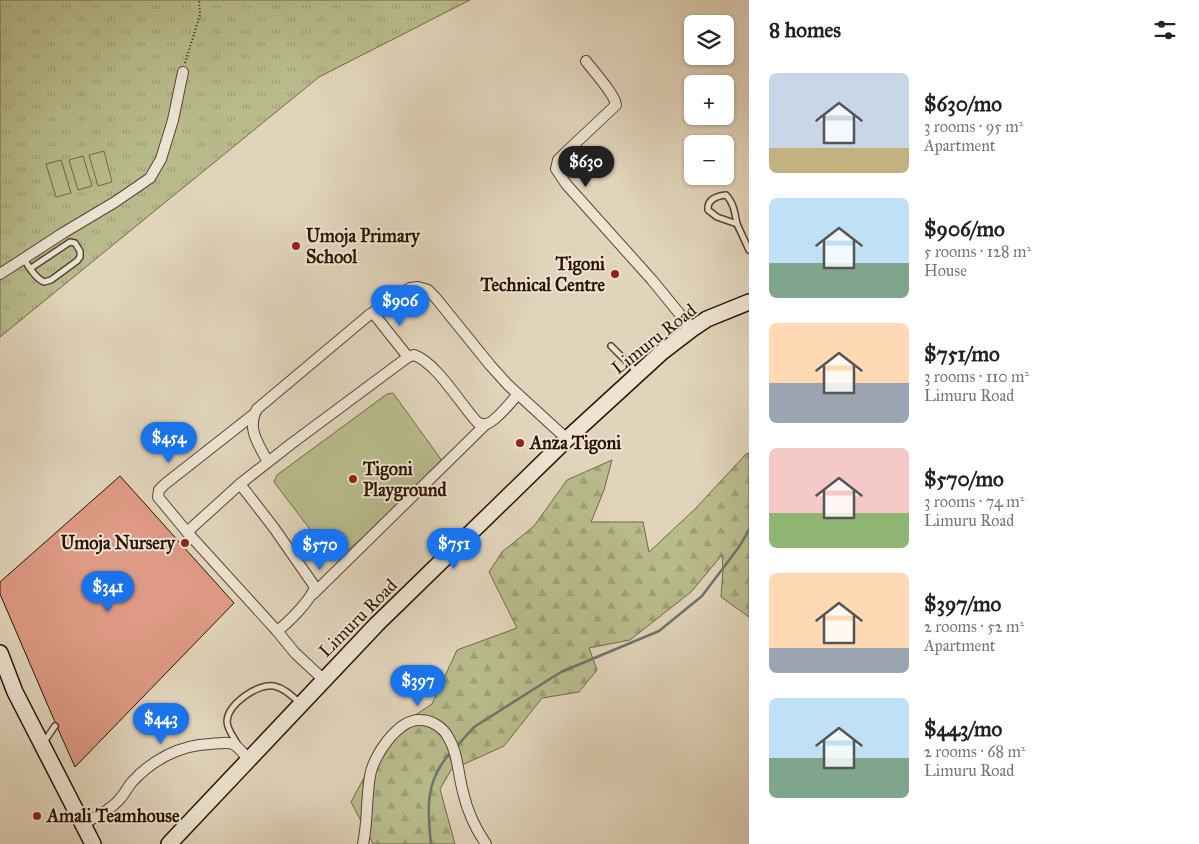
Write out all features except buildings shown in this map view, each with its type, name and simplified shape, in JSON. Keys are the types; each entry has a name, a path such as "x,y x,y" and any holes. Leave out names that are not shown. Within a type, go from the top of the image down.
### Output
{"main road":[{"name":"Limuru Road","path":"169,844 244,754 301,704 377,624 566,439 639,373 692,329 707,319 749,302"},
{"path":"0,653 15,692 93,844"}],"street":[{"path":"586,61 612,95 616,105 565,152 558,160 556,169 566,184 652,280 692,329"},
{"path":"0,272 136,189 150,178 161,159 173,120 183,72"},
{"path":"323,679 295,653 158,497 159,490 165,484 253,415 264,402 373,313 405,290 415,287 426,289 435,297 490,365 566,439"},
{"path":"373,313 408,357"},
{"path":"187,532 240,484 408,357 414,355 427,362 478,423 485,425"},
{"path":"277,631 518,394"},
{"path":"253,415 253,430 268,462"},
{"path":"240,484 310,579 315,588 313,595"},
{"path":"363,844 370,774 380,752 397,729 412,720 422,720 438,725 448,736 454,750 471,816 486,844"},
{"path":"83,824 103,813 118,801 132,782 155,762 177,750 192,746 229,742 244,754"}],"lane":[{"path":"738,224 711,214 708,210 709,202 713,198 726,196 730,199 749,250"},
{"path":"24,259 30,268 40,280 44,282 51,280 77,261 80,257 80,251 75,243 70,242 30,268"},
{"path":"612,346 639,373"},
{"path":"244,754 230,731 227,719 228,714 248,694 256,689 272,686 287,692 301,704"},
{"path":"42,745 55,726"}],"path":[{"path":"183,72 200,15 199,0"}],"green space":[{"path":"0,0 470,0 319,77 0,337"},
{"path":"104,151 112,182 98,186 89,155"},
{"path":"83,156 92,186 78,190 69,160"},
{"path":"61,160 71,193 56,197 46,164"},
{"name":"Tigoni Playground","path":"393,393 445,465 338,559 332,558 274,482 277,475 387,394"},
{"path":"749,453 749,617 721,597 722,555 691,592 630,640 589,648 597,670 579,692 542,698 504,746 451,770 440,789 455,844 373,844 351,802 388,733 432,704 457,650 517,628 489,572 502,552 534,526 567,480 612,460 604,490 591,522 643,522 649,552 695,509"}],"waterway":[{"path":"457,746 474,727 561,672 659,631 702,596 739,547 749,530"},
{"path":"431,844 429,806 432,784 436,773 451,752"}],"place":[{"name":"Umoja Primary School","path":"296,246"},
{"name":"Tigoni Technical Centre","path":"615,274"},
{"name":"Anza Tigoni","path":"520,443"},
{"name":"Tigoni Playground","path":"353,479"},
{"name":"Umoja Nursery","path":"185,543"},
{"name":"Amali Teamhouse","path":"37,816"}]}
